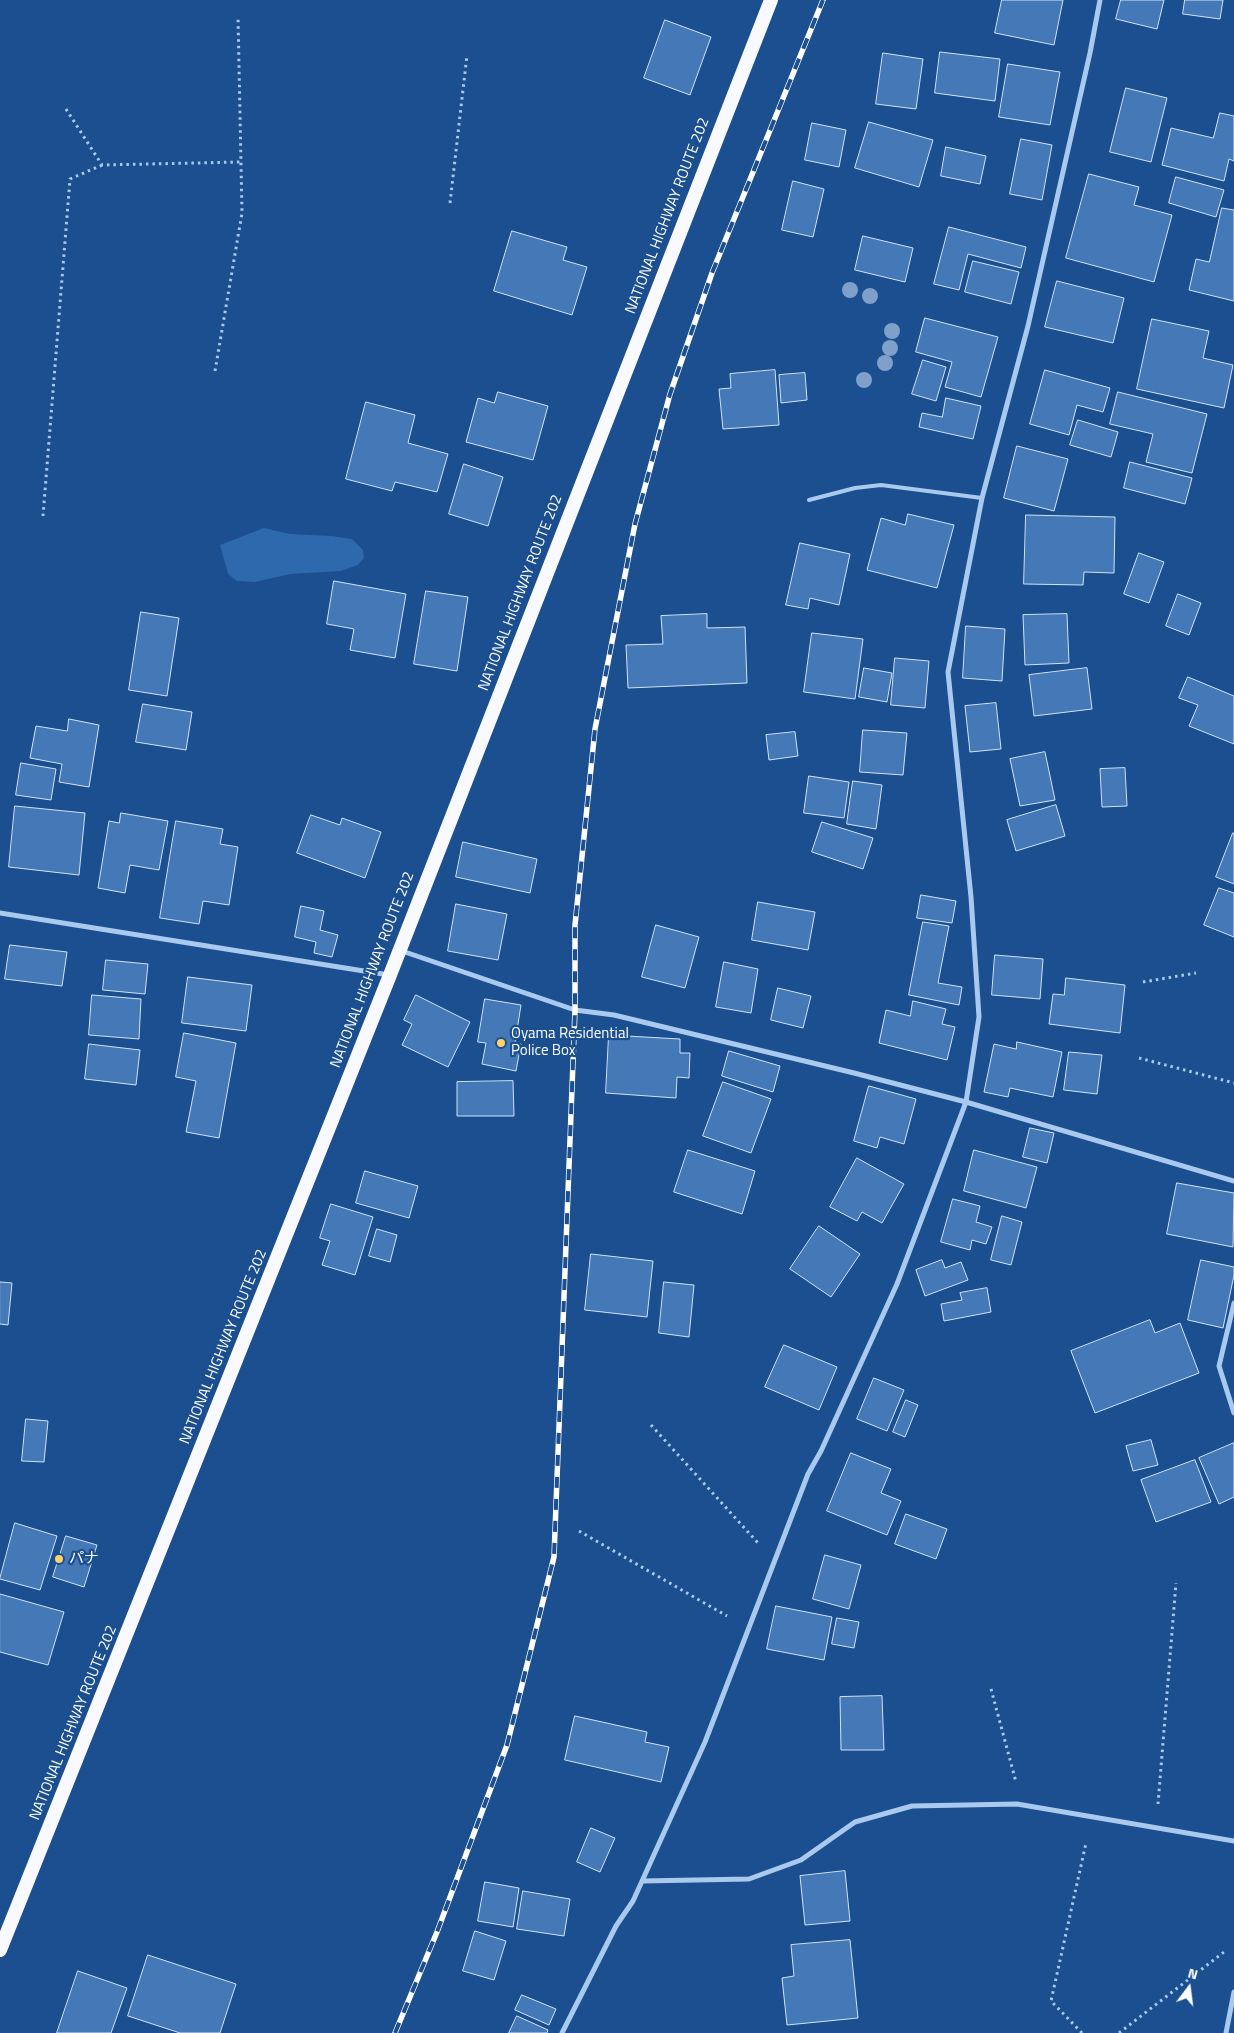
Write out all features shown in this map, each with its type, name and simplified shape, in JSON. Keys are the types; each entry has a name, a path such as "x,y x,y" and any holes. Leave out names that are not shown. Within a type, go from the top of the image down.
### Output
{"highway":[{"name":"NATIONAL HIGHWAY ROUTE 202","path":"0,1950 390,975 770,0"}],"street":[{"path":"562,2033 616,1926 633,1901 705,1742 808,1474 825,1442 897,1284 966,1102 979,1016 971,898 948,672 982,498 1028,326 1090,53 1100,0"},
{"path":"0,912 390,975"},
{"path":"399,950 575,1010 614,1015 854,1073 966,1102 1233,1180"},
{"path":"1234,1303 1219,1366 1234,1413"},
{"path":"642,1881 749,1879 801,1860 855,1822 912,1806 1017,1804 1234,1841"},
{"path":"1226,2033 1234,1992"}],"lane":[{"path":"809,500 855,488 882,485 982,498"}],"path":[{"path":"214,371 242,213 238,16"},
{"path":"450,203 467,55"},
{"path":"66,109 102,165"},
{"path":"43,516 70,179 102,165 241,162"},
{"path":"1143,982 1196,973"},
{"path":"1138,1058 1234,1083"},
{"path":"651,1425 759,1544"},
{"path":"579,1530 727,1616"},
{"path":"1158,1804 1176,1583"},
{"path":"991,1689 1016,1782"},
{"path":"1082,2033 1051,2001 1086,1843"},
{"path":"1119,2033 1224,1952"}],"shaded area":[{"path":"264,528 290,534 352,539 363,550 364,558 358,565 341,571 290,574 255,582 237,581 228,574 220,545"}],"building":[{"path":"1002,0 1063,0 1054,45 995,33"},
{"path":"1121,0 1164,0 1157,29 1116,19"},
{"path":"1185,0 1223,0 1220,19 1183,14"},
{"path":"665,20 711,37 690,95 644,78"},
{"path":"940,52 1000,59 995,101 935,93"},
{"path":"883,53 923,59 916,109 876,104"},
{"path":"1008,64 1060,72 1050,125 999,117"},
{"path":"1126,88 1167,98 1151,162 1110,152"},
{"path":"1220,113 1234,116 1234,161 1229,159 1224,181 1162,165 1171,128 1213,138"},
{"path":"869,122 933,140 919,187 855,168"},
{"path":"812,123 846,130 839,167 805,160"},
{"path":"1021,139 1052,145 1042,200 1010,194"},
{"path":"946,147 986,156 980,184 941,176"},
{"path":"1089,174 1139,187 1134,205 1172,215 1154,282 1066,258"},
{"path":"1176,177 1224,190 1216,217 1169,203"},
{"path":"793,181 824,189 813,237 782,230"},
{"path":"1222,208 1234,210 1234,301 1189,290 1196,259 1209,262"},
{"path":"949,227 1026,247 1021,268 968,254 959,290 934,284"},
{"path":"512,231 567,247 563,260 587,267 572,315 494,291"},
{"path":"863,236 913,248 905,282 855,270"},
{"path":"973,261 1019,272 1011,304 965,292"},
{"path":"1057,281 1124,298 1113,343 1045,327"},
{"path":"925,318 998,337 981,397 945,387 952,362 916,352"},
{"path":"1152,319 1209,331 1203,358 1233,365 1224,408 1137,389"},
{"path":"923,360 946,367 936,401 912,394"},
{"path":"775,370 779,425 723,429 719,389 731,388 730,374"},
{"path":"1045,370 1110,388 1103,412 1077,405 1069,435 1030,424"},
{"path":"805,373 807,400 781,403 779,375"},
{"path":"498,392 548,406 533,460 466,442 478,398 494,403"},
{"path":"1118,392 1207,414 1192,473 1146,462 1153,434 1110,424"},
{"path":"946,398 981,406 973,439 919,427 922,413 942,417"},
{"path":"366,402 415,415 408,443 448,454 437,492 395,482 392,491 346,479"},
{"path":"1078,420 1118,432 1111,457 1070,445"},
{"path":"1017,446 1068,459 1054,511 1004,498"},
{"path":"1130,462 1192,478 1185,504 1124,488"},
{"path":"464,464 503,477 488,526 449,514"},
{"path":"908,514 954,525 937,588 867,570 881,518 905,525"},
{"path":"1026,515 1115,517 1114,573 1084,572 1083,585 1024,584"},
{"path":"800,543 850,554 839,605 810,598 808,609 786,605"},
{"path":"1139,553 1164,562 1149,603 1124,594"},
{"path":"334,581 406,594 395,658 350,650 354,629 327,624"},
{"path":"426,591 468,597 457,671 414,664"},
{"path":"1178,594 1201,603 1189,635 1166,626"},
{"path":"141,612 179,618 167,696 129,690"},
{"path":"707,614 707,628 745,627 747,683 628,688 626,645 663,644 661,616"},
{"path":"1067,614 1069,663 1025,665 1023,615"},
{"path":"966,626 1005,629 1002,681 963,678"},
{"path":"812,633 863,639 855,699 804,692"},
{"path":"895,658 929,661 925,708 891,705"},
{"path":"864,668 892,673 887,702 859,697"},
{"path":"1087,668 1092,709 1034,716 1029,675"},
{"path":"1188,677 1234,696 1234,744 1189,726 1198,705 1179,698"},
{"path":"996,703 1001,749 970,752 965,706"},
{"path":"143,704 192,712 186,750 136,742"},
{"path":"69,719 99,725 89,787 59,782 62,764 30,758 36,726 67,731"},
{"path":"863,730 907,733 903,775 860,772"},
{"path":"795,732 798,756 769,760 766,735"},
{"path":"1045,752 1055,800 1020,806 1010,759"},
{"path":"21,763 56,769 51,800 16,795"},
{"path":"1125,768 1127,806 1102,807 1100,769"},
{"path":"809,776 849,782 844,818 804,813"},
{"path":"853,781 882,785 876,829 847,824"},
{"path":"1056,805 1065,836 1016,851 1007,820"},
{"path":"15,806 85,813 79,875 9,867"},
{"path":"121,813 168,821 159,870 130,865 125,893 98,888 109,821 119,823"},
{"path":"311,815 340,825 342,818 381,832 365,878 297,853"},
{"path":"176,821 223,829 220,844 238,847 229,905 203,901 199,924 160,918"},
{"path":"822,822 873,838 863,869 812,852"},
{"path":"1234,833 1234,884 1216,877"},
{"path":"463,842 537,859 530,893 456,877"},
{"path":"1219,888 1234,893 1234,937 1204,925"},
{"path":"921,895 956,901 952,923 917,918"},
{"path":"758,902 815,912 808,950 752,940"},
{"path":"456,904 507,914 498,960 448,951"},
{"path":"301,906 324,911 320,930 338,935 332,957 314,953 316,942 295,937"},
{"path":"923,922 949,926 938,983 962,987 959,1005 909,995"},
{"path":"656,925 699,937 685,988 642,977"},
{"path":"10,945 67,952 62,986 5,979"},
{"path":"995,955 1043,959 1040,999 992,995"},
{"path":"106,960 148,964 145,994 103,990"},
{"path":"724,962 758,969 751,1013 716,1007"},
{"path":"188,977 252,985 246,1031 182,1023"},
{"path":"1066,978 1125,985 1120,1033 1049,1024 1053,994 1064,995"},
{"path":"778,988 811,996 803,1028 771,1020"},
{"path":"92,995 141,999 139,1039 89,1035"},
{"path":"416,995 470,1022 448,1067 402,1045 412,1024 404,1020"},
{"path":"485,999 521,1005 515,1043 521,1044 516,1071 482,1064 486,1043 478,1042"},
{"path":"913,1001 946,1009 942,1024 955,1027 947,1060 879,1043 886,1010 910,1016"},
{"path":"184,1033 236,1043 219,1138 186,1132 196,1081 176,1077"},
{"path":"609,1035 680,1039 680,1053 690,1053 689,1078 677,1077 676,1098 606,1093"},
{"path":"1017,1042 1062,1052 1053,1097 1010,1088 1008,1097 984,1092 994,1044 1016,1049"},
{"path":"89,1044 140,1050 136,1085 85,1079"},
{"path":"729,1051 780,1066 773,1092 722,1076"},
{"path":"1069,1052 1102,1055 1097,1094 1064,1090"},
{"path":"513,1081 514,1116 457,1116 457,1082"},
{"path":"723,1082 771,1099 751,1153 703,1136"},
{"path":"869,1086 916,1099 904,1144 880,1137 877,1148 854,1141"},
{"path":"1030,1128 1054,1133 1047,1163 1023,1157"},
{"path":"688,1150 755,1171 742,1214 674,1192"},
{"path":"974,1150 1037,1167 1026,1208 964,1191"},
{"path":"857,1158 904,1184 882,1223 862,1212 857,1221 830,1207"},
{"path":"365,1171 418,1186 409,1218 356,1203"},
{"path":"1177,1183 1234,1193 1233,1247 1167,1234"},
{"path":"953,1199 980,1206 976,1222 992,1227 986,1244 972,1240 970,1250 941,1242"},
{"path":"331,1204 373,1217 355,1275 322,1265 330,1241 320,1238"},
{"path":"1002,1216 1022,1222 1011,1265 991,1260"},
{"path":"819,1226 860,1254 831,1297 790,1269"},
{"path":"377,1229 397,1235 390,1262 369,1256"},
{"path":"591,1254 653,1261 647,1317 585,1310"},
{"path":"942,1260 945,1268 961,1262 968,1280 925,1296 916,1270"},
{"path":"1201,1260 1234,1267 1223,1328 1188,1320"},
{"path":"0,1282 12,1283 8,1325 0,1324"},
{"path":"664,1282 694,1285 689,1337 659,1333"},
{"path":"987,1288 991,1312 944,1321 941,1304 962,1300 960,1293"},
{"path":"1150,1320 1155,1333 1180,1323 1199,1373 1095,1413 1071,1351"},
{"path":"784,1345 837,1367 819,1410 765,1387"},
{"path":"874,1378 904,1390 887,1431 857,1419"},
{"path":"906,1400 918,1405 905,1437 893,1432"},
{"path":"26,1419 48,1421 44,1462 22,1461"},
{"path":"1151,1440 1158,1465 1133,1471 1126,1446"},
{"path":"1234,1443 1234,1497 1219,1504 1199,1458"},
{"path":"851,1453 891,1469 881,1493 901,1501 887,1535 827,1511"},
{"path":"1195,1460 1211,1502 1156,1522 1141,1480"},
{"path":"906,1514 947,1529 936,1559 895,1544"},
{"path":"15,1523 57,1536 40,1590 0,1579"},
{"path":"66,1536 97,1545 84,1587 53,1577"},
{"path":"825,1555 861,1565 849,1609 813,1599"},
{"path":"0,1594 64,1612 48,1665 0,1652"},
{"path":"776,1606 832,1617 824,1660 767,1649"},
{"path":"837,1618 859,1622 854,1648 832,1644"},
{"path":"882,1696 884,1750 841,1750 840,1697"},
{"path":"575,1716 647,1732 645,1742 669,1747 661,1782 565,1760"},
{"path":"591,1828 615,1838 600,1872 577,1862"},
{"path":"845,1871 850,1921 805,1925 800,1876"},
{"path":"485,1882 519,1888 513,1927 478,1921"},
{"path":"523,1891 570,1899 564,1936 517,1929"},
{"path":"475,1931 506,1941 494,1980 463,1971"},
{"path":"850,1940 858,2018 787,2025 782,1978 794,1976 791,1945"},
{"path":"148,1955 236,1984 220,2033 180,2033 128,2016"},
{"path":"78,1971 127,1988 111,2033 57,2033"},
{"path":"522,1995 556,2009 549,2025 515,2010"},
{"path":"517,2016 548,2030 547,2033 509,2033"}],"railway":[{"path":"395,2033 437,1932 507,1745 554,1557 575,1010 575,925 595,729 635,524 670,394 712,273 823,0"}],"place":[{"name":"Oyama Residential Police Box","path":"501,1043"},
{"name":"パナ","path":"59,1559"}]}
